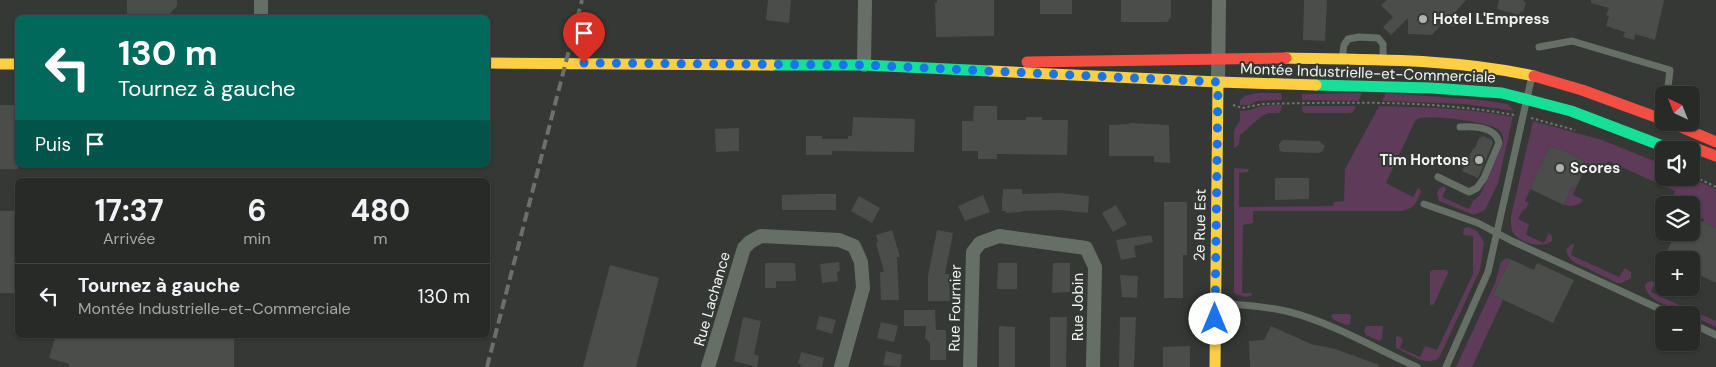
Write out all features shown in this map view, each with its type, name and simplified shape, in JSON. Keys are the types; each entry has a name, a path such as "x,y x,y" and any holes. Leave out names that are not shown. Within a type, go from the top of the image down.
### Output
{"main road":[{"name":"Montée Industrielle-et-Commerciale","path":"490,63 869,66 1218,57 1383,60 1449,63 1498,69 1532,76 1613,100 1655,115"},
{"path":"1380,72 1383,67 1383,60"},
{"path":"0,64 15,64"},
{"name":"Montée Industrielle-et-Commerciale","path":"869,66 1218,82 1432,88 1502,93 1571,111 1655,143"},
{"path":"1300,84 1322,73"},
{"name":"2e Rue Est","path":"1215,367 1218,82"},
{"name":"Montée Industrielle-et-Commerciale","path":"1692,131 1716,142"},
{"path":"1700,151 1716,156"},
{"path":"1700,162 1708,165"}],"street":[{"path":"261,0 261,15"},
{"path":"865,0 869,66"},
{"path":"1218,82 1219,0"},
{"name":"Rue Lachance","path":"708,367 744,248 761,236 839,240 854,246 861,262 863,288 841,367"},
{"name":"Rue Fournier","path":"970,367 973,252 980,243 999,236"},
{"name":"Rue Jobin","path":"999,236 1086,248 1095,267 1094,367"}],"lane":[{"path":"1342,59 1344,45 1348,39 1359,37 1378,38 1383,44 1383,60"},
{"path":"1539,47 1572,41 1670,70 1669,86"},
{"path":"1446,367 1483,286 1492,259 1532,76"},
{"path":"1438,177 1470,192 1477,188 1499,143 1492,132 1471,126 1460,127"},
{"path":"1424,204 1478,223 1655,307"},
{"path":"1215,302 1258,306 1291,312 1324,324 1417,367"},
{"path":"1700,327 1716,335"}],"path":[{"path":"1218,105 1235,105 1242,108 1263,104 1426,105 1455,107 1524,116 1583,132"},
{"path":"1700,179 1716,187"}],"shaded area":[{"path":"1257,93 1281,93 1282,100 1257,101 1250,105 1240,105 1240,100 1245,96"},
{"path":"1362,93 1358,101 1302,100 1302,94"},
{"path":"1386,93 1481,100 1508,104 1514,111 1465,104 1382,101"},
{"path":"1282,105 1279,113 1268,113 1262,116 1240,135 1239,145 1234,148 1234,130 1240,120 1240,111 1261,106"},
{"path":"1302,106 1356,106 1353,112 1350,113 1305,113 1302,111"},
{"path":"1379,106 1463,110 1513,117 1498,183 1485,210 1474,215 1439,201 1437,193 1444,186 1446,189 1442,197 1469,209 1473,201 1480,195 1503,144 1503,137 1499,130 1485,124 1461,120 1437,117 1419,118 1415,121 1386,183 1413,197 1418,188 1420,189 1418,198 1412,207 1402,211 1253,211 1253,223 1243,225 1242,293 1251,293 1252,295 1245,297 1234,293 1234,168 1249,169 1248,172 1239,173 1239,207 1333,206 1334,202 1344,201 1345,169"},
{"path":"1533,121 1602,140 1655,161 1655,182 1608,161 1603,170 1587,163 1581,177 1577,175 1584,161 1561,149 1550,146 1525,201 1529,203 1518,219 1529,224 1526,235 1544,243 1549,233 1552,236 1552,241 1538,245 1518,238 1512,231 1511,216"},
{"path":"1700,182 1716,189 1716,228 1703,222 1704,219 1700,217 1700,196 1673,196 1675,191 1664,186 1700,186"},
{"path":"1572,187 1576,188 1573,195 1583,201 1574,206 1564,205"},
{"path":"1468,227 1477,231 1484,242 1480,270 1439,358 1429,361 1418,359 1396,348 1396,337 1398,336 1403,339 1400,348 1420,357 1425,346 1437,350 1473,274 1473,236 1463,234 1464,228"},
{"path":"1574,244 1571,255 1619,277 1625,268 1631,272 1631,278 1622,283 1617,283 1574,262 1568,256 1566,249"},
{"path":"1506,258 1510,259 1493,295 1503,300 1472,367 1456,367 1495,283 1501,262"},
{"path":"1432,270 1447,270 1448,273 1434,304 1431,306 1430,272"},
{"path":"1652,281 1655,283 1651,292 1655,294 1655,296 1660,296 1678,306 1670,306 1653,298 1646,290 1645,285"},
{"path":"1333,314 1349,314 1351,316 1350,324 1346,325 1334,320 1331,316"},
{"path":"1700,314 1716,321 1716,327 1700,319"},
{"path":"1366,326 1383,326 1382,339 1379,341 1366,335 1364,331"}],"building":[{"path":"127,0 177,0 177,6 169,15 127,15"},
{"path":"768,0 791,0 789,23 766,20"},
{"path":"937,0 994,0 994,36 936,37 935,3 937,3"},
{"path":"1040,0 1072,0 1072,14 1040,14"},
{"path":"1121,0 1171,0 1171,17 1167,22 1121,22"},
{"path":"1304,0 1327,0 1325,41 1303,40"},
{"name":"Hotel L'Empress","path":"1387,0 1466,0 1456,11 1455,26 1441,25 1432,35 1408,34 1408,18 1391,35 1383,27 1393,17 1381,5"},
{"path":"1499,0 1524,0 1523,2 1526,2 1523,12 1521,11 1519,15 1497,9"},
{"path":"1591,0 1664,0 1655,40 1635,34 1634,40 1623,37 1625,32 1606,26 1609,16 1606,15 1609,8 1591,3"},
{"path":"0,105 15,105 15,167 18,167 18,169 0,169"},
{"path":"974,106 997,106 997,120 1026,120 1026,117 1042,117 1042,120 1068,120 1067,155 997,154 997,159 978,159 978,151 962,151 962,121 973,121"},
{"path":"853,117 915,119 914,152 832,151 832,155 806,155 806,136 822,136 822,139 848,139 848,136 852,136"},
{"path":"1130,123 1169,125 1170,163 1154,162 1154,156 1109,156 1109,125"},
{"path":"739,128 739,151 716,152 715,129"},
{"name":"Tim Hortons","path":"1483,136 1492,140 1493,143 1478,178 1462,171 1479,138"},
{"path":"1283,140 1319,141 1325,146 1322,152 1318,153 1284,152 1280,151 1279,147"},
{"name":"Scores","path":"1550,146 1561,149 1584,161 1577,175 1581,177 1576,188 1572,187 1564,205 1530,189"},
{"path":"1275,178 1309,178 1309,199 1275,200"},
{"path":"1003,189 1022,189 1022,194 1060,193 1089,196 1088,213 1060,210 1006,213 1006,211 1002,211"},
{"path":"836,194 836,210 782,210 782,195"},
{"path":"983,195 990,212 965,221 958,206"},
{"path":"859,196 880,208 872,223 851,211"},
{"path":"1164,202 1187,202 1187,255 1183,255 1183,298 1164,298"},
{"path":"1116,205 1127,224 1113,232 1102,213"},
{"path":"0,211 15,211 15,293 0,293"},
{"path":"1700,220 1716,228 1716,283 1700,275 1700,251 1667,251 1672,241 1700,241"},
{"path":"892,230 900,257 897,257 899,300 881,300 880,272 884,272 876,243 878,242 876,235"},
{"path":"937,230 953,233 945,274 949,274 950,301 928,301 928,276"},
{"path":"1151,235 1153,242 1134,246 1136,257 1121,260 1116,240"},
{"path":"1510,259 1534,270 1537,263 1574,280 1553,323 1493,295"},
{"path":"839,262 838,281 822,283 820,264"},
{"path":"765,263 795,263 796,281 776,281 776,288 765,288"},
{"path":"998,263 1017,263 1017,289 997,289"},
{"path":"1053,263 1070,263 1070,292 1052,293"},
{"path":"610,265 659,278 636,367 583,367"},
{"path":"1120,275 1138,276 1137,298 1122,297"},
{"path":"904,310 935,310 936,330 946,330 946,360 930,360 930,343 925,338 926,326 904,326"},
{"path":"819,316 836,320 832,334 816,329"},
{"path":"743,317 761,321 754,354 759,356 757,367 734,361"},
{"path":"1050,317 1067,317 1066,367 1050,367"},
{"path":"1120,317 1136,317 1134,367 1119,367"},
{"path":"881,322 898,326 894,342 877,338"},
{"path":"999,326 1015,327 1015,367 999,367"},
{"path":"1271,326 1311,344 1335,349 1379,365 1378,367 1250,367 1249,341 1264,340"},
{"path":"55,338 234,339 234,367 69,367 69,364 49,358"},
{"path":"1190,346 1190,367 1163,367 1163,347"},
{"path":"886,351 902,355 900,367 883,365"},
{"path":"801,352 824,358 822,367 800,367 801,364 798,364"}],"railway":[{"path":"487,367 582,0"}],"traffic: fast":[{"path":"772,65 864,65 990,71"},
{"path":"1316,85 1432,88 1502,93 1571,111 1655,143"}],"traffic: slow":[{"path":"1286,58 1442,63 1503,70 1534,76"},
{"path":"490,63 772,65"},
{"path":"0,64 15,64"},
{"path":"990,71 1316,85"},
{"path":"1215,367 1218,82"}],"traffic: jam":[{"path":"1027,62 1286,58"},
{"path":"1534,76 1582,90 1655,117"},
{"path":"1690,131 1716,142"},
{"path":"1700,150 1716,156"}],"place":[{"name":"Hotel L'Empress","path":"1423,19"},
{"name":"Tim Hortons","path":"1479,160"},
{"name":"Scores","path":"1560,168"}],"route":[{"path":"584,63 864,65 1218,82 1215,319"}]}
